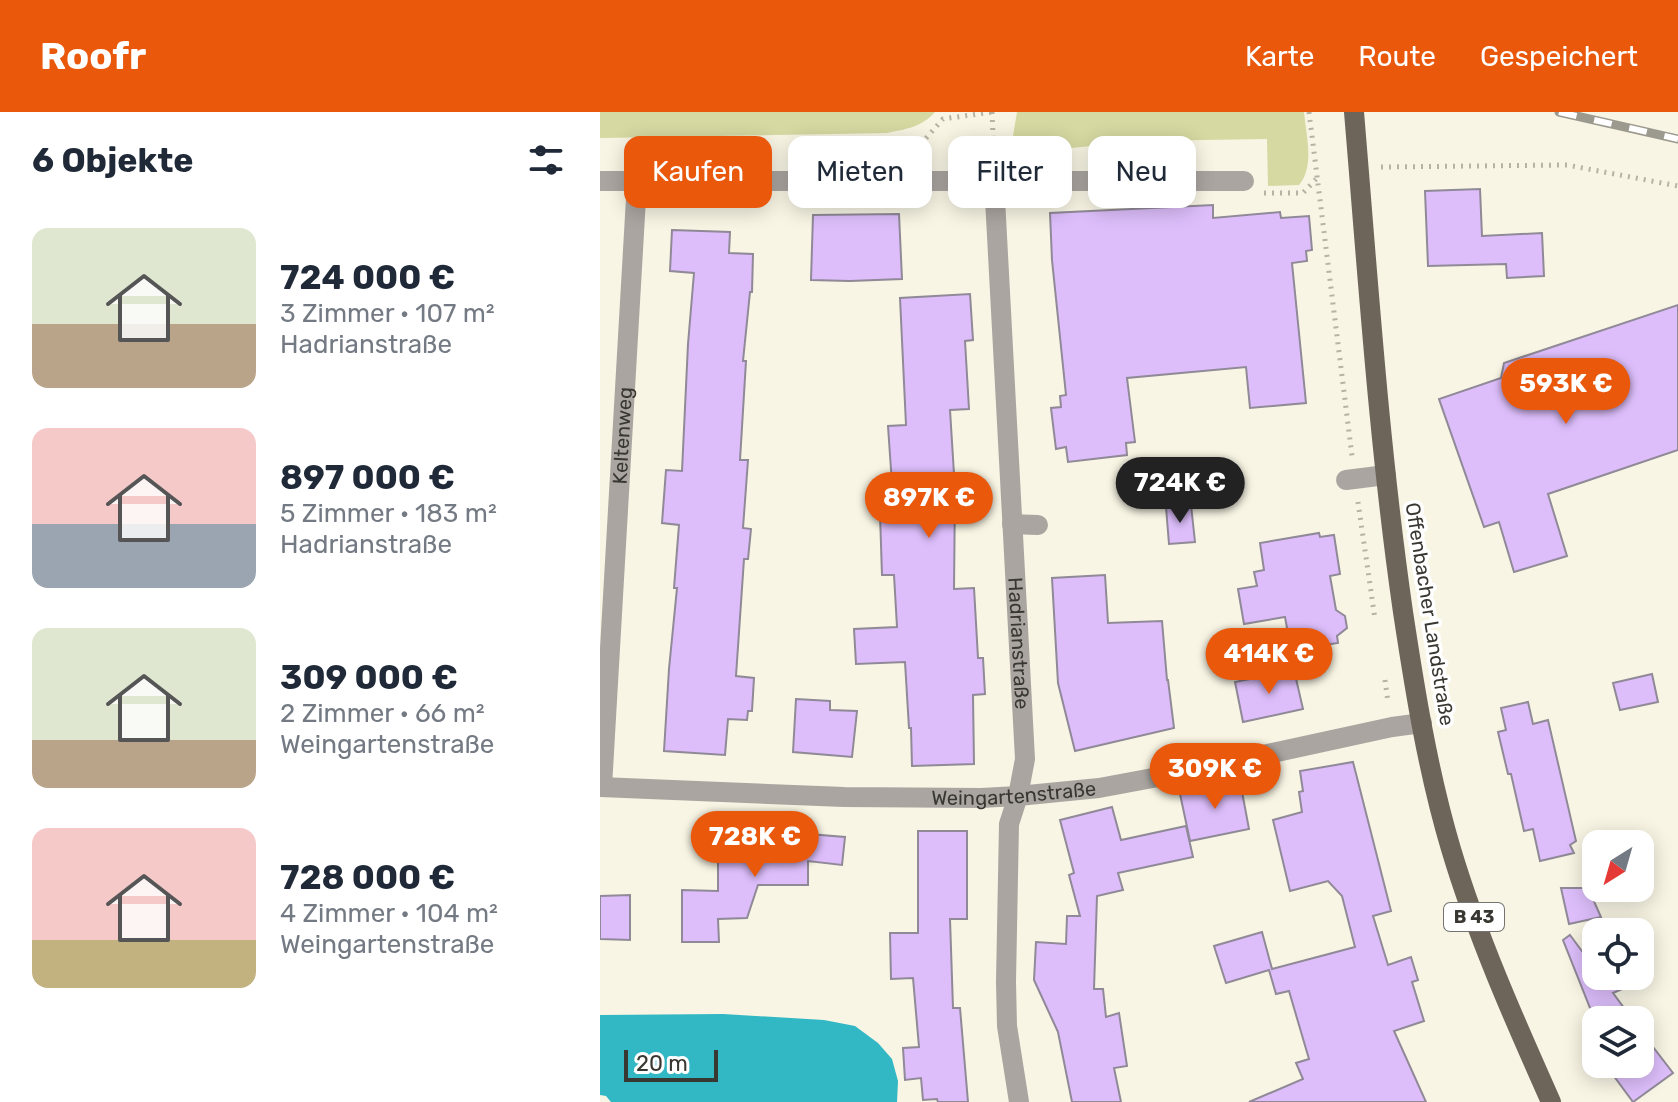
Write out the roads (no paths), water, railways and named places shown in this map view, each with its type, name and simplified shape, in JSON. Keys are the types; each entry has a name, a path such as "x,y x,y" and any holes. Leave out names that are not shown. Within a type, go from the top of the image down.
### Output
{"main road":[{"name":"Offenbacher Landstraße","path":"1354,112 1386,475 1422,723 1455,862 1486,950 1551,1102"}],"street":[{"path":"772,180 948,180"},
{"path":"1072,180 1244,181"},
{"path":"600,181 624,181"},
{"name":"Keltenweg","path":"601,787 635,208"},
{"name":"Hadrianstraße","path":"995,208 1025,759 1009,824 1006,1006 1019,1102"},
{"path":"1350,479 1386,475"},
{"path":"1012,524 1038,525"},
{"name":"Weingartenstraße","path":"601,787 844,797 1018,796 1099,788 1422,723"}],"water":[{"path":"723,1014 824,1020 855,1026 878,1043 892,1059 898,1081 897,1102 611,1102 600,1095 600,1015"}],"railway":[{"path":"1559,112 1678,139"}]}
